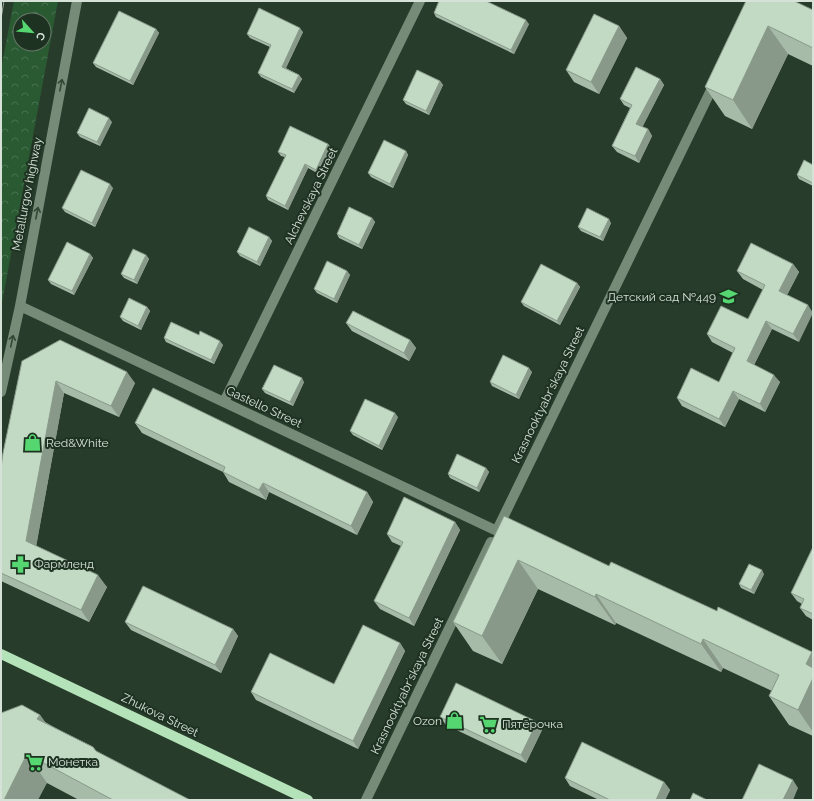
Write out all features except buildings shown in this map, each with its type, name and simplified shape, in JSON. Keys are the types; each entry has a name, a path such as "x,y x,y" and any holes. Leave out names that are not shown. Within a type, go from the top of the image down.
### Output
{"main road":[{"name":"Zhukova Street","path":"1,654 308,800"}],"street":[{"name":"Metallurgov highway","path":"1,392 20,306 77,1"},
{"name":"Alchevskaya Street","path":"224,402 420,1"},
{"name":"Krasnooktyabr'skaya Street","path":"366,800 720,73"},
{"name":"Gastello Street","path":"20,306 497,531"}],"green space":[{"path":"14,1 58,1 52,33 52,12 12,12 12,52 49,52 1,308 1,69"}],"tram line":[{"path":"1,19 4,1"}],"place":[{"name":"Детский сад №449","path":"729,297"},
{"name":"Red&White","path":"33,443"},
{"name":"Фармленд","path":"21,564"},
{"name":"Ozon","path":"455,721"},
{"name":"Пятёрочка","path":"489,724"},
{"name":"Монетка","path":"35,762"}]}
